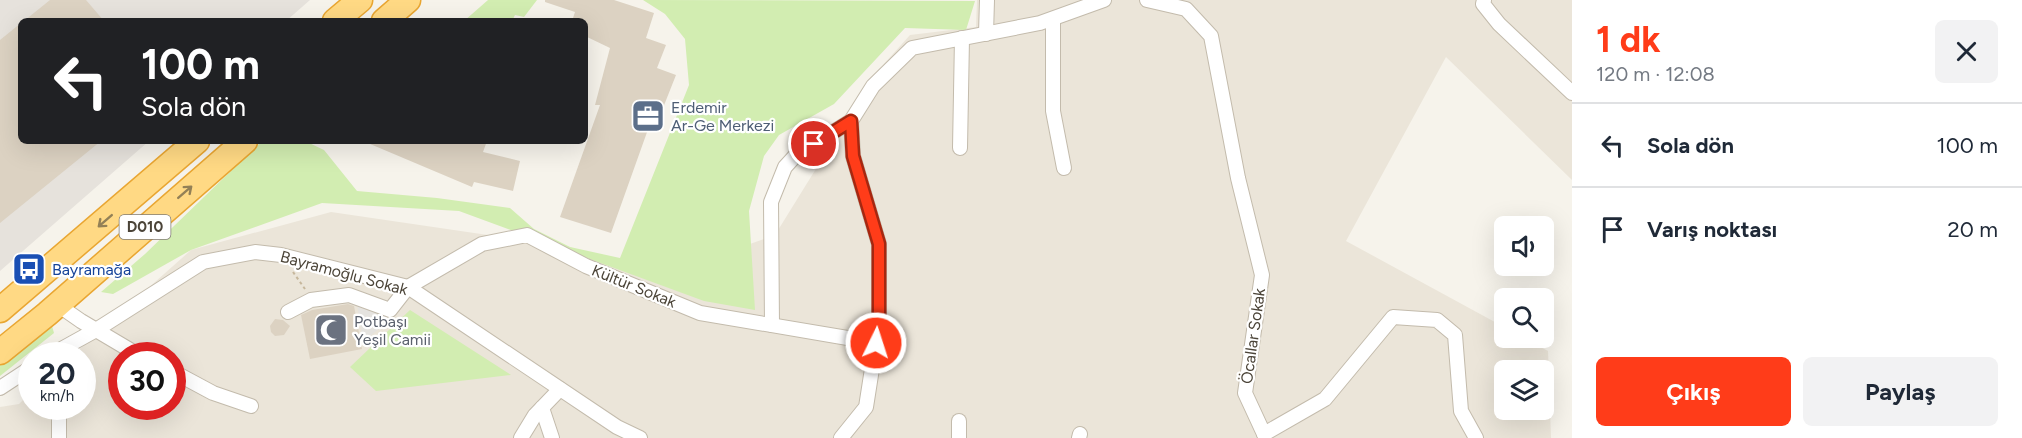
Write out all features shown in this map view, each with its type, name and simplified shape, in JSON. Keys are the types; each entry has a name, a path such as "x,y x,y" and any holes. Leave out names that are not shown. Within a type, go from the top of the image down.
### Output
{"highway":[{"path":"339,18 360,0"},
{"path":"387,18 408,0"},
{"name":"D010","path":"0,310 194,144"},
{"name":"D010","path":"0,352 58,305 242,144"}],"street":[{"path":"986,34 987,0"},
{"path":"772,325 771,202 785,167 795,155 851,121 873,86 912,48 1040,23 1104,0"},
{"name":"Öcallar Sokak","path":"1147,0 1186,9 1211,36 1238,178 1262,275 1245,393 1263,436 1325,399 1393,317 1437,320 1455,335 1461,411 1476,438"},
{"path":"1484,0 1483,4 1499,24 1572,93"},
{"path":"1053,19 1053,111 1064,168"},
{"path":"960,148 962,38"},
{"path":"842,438 866,407 879,324 879,244 853,156 851,121"},
{"name":"Kültür Sokak","path":"408,287 482,244 527,235 586,266 700,313 876,343"},
{"name":"Bayramoğlu Sokak","path":"76,342 203,262 255,252 281,255 408,287 617,427 640,438"},
{"path":"288,312 312,300 349,295 390,310 408,287"},
{"path":"58,305 116,342"},
{"path":"0,388 18,376"},
{"path":"186,379 213,393 251,406"},
{"path":"521,438 529,424 560,389"},
{"path":"542,408 552,438"},
{"path":"59,420 59,438"},
{"path":"958,438 960,420"}],"path":[{"path":"281,255 312,300"}],"shaded area":[{"path":"0,0 310,0 289,18 18,18 18,144 146,144 0,271"},
{"path":"977,0 1572,0 1572,180 1446,57 1346,241 1494,322 1494,348 1542,348 1548,351 1548,360 1494,360 1494,420 1550,420 1551,438 0,438 0,407 18,404 18,420 96,420 96,342 88,342 191,250 331,212 570,247 649,280 775,235 874,75 910,35 976,27"},
{"path":"357,304 394,316 363,342"}],"green space":[{"path":"488,0 537,0 524,17 515,15 514,18 467,18"},
{"path":"643,0 975,1 966,30 905,28 834,104 779,135 764,156 749,211 755,310 704,301 459,211 322,203 191,250 113,294 101,292 145,254 259,144 311,144 324,150 357,191 437,198 510,208 534,229 570,247 620,258 689,85 685,39 665,14"},
{"path":"410,310 511,375 376,391 350,367"},
{"path":"48,323 52,326 54,333 43,342 24,342"},
{"path":"18,347 18,362 0,376 0,361"}],"building":[{"path":"50,0 86,0 101,18 28,18"},
{"name":"Erdemir Ar-Ge Merkezi","path":"545,0 614,0 654,13 646,38 666,45 657,68 676,75 657,123 651,121 611,233 560,217 586,144 588,144 600,105 595,105 610,48 588,37 588,18 573,18 575,12 545,2"},
{"path":"18,25 18,144 97,144 0,223 0,40"},
{"path":"370,144 486,144 483,152 520,161 513,191 474,182 472,187"},
{"name":"Potbaşı Yeşil Camii","path":"348,304 354,306 362,349 310,359 301,315 312,310"},
{"path":"275,319 283,320 290,326 284,335 275,336 271,332 270,326"}],"place":[{"name":"Erdemir Ar-Ge Merkezi","path":"648,116"},
{"name":"Bayramağa","path":"29,269"},
{"name":"Potbaşı Yeşil Camii","path":"331,330"}],"route":[{"path":"814,144 851,121 853,156 879,244 879,324 876,343"}]}
